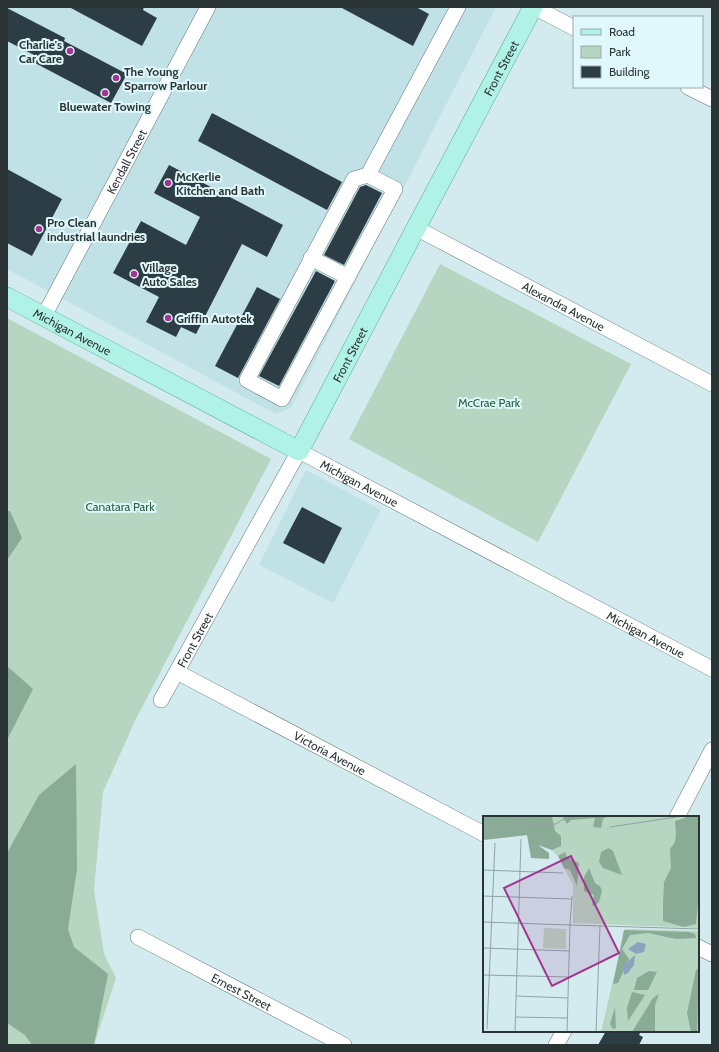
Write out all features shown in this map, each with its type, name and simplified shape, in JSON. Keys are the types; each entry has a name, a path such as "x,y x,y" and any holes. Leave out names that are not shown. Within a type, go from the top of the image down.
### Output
{"main road":[{"name":"Front Street","path":"299,451 534,7"},
{"name":"Michigan Avenue","path":"7,297 299,451"}],"street":[{"name":"Kendall Street","path":"44,316 208,7"},
{"path":"368,175 458,7"},
{"path":"534,7 573,27"},
{"path":"690,88 712,99"},
{"path":"368,175 394,189 282,399 247,380 354,179 368,175"},
{"name":"Alexandra Avenue","path":"416,228 712,384"},
{"path":"311,258 348,277"},
{"name":"Michigan Avenue","path":"299,451 712,669"},
{"name":"Front Street","path":"161,700 299,451"},
{"name":"Victoria Avenue","path":"177,672 483,833"},
{"path":"678,816 712,750"},
{"name":"Ernest Street","path":"138,937 344,1045"},
{"path":"699,948 712,954"},
{"path":"556,1045 563,1032"}],"shaded area":[{"path":"7,7 496,7 291,408 276,414 7,269"},
{"path":"306,470 381,510 333,603 259,565"}],"green space":[{"name":"McCrae Park","path":"440,264 631,364 538,542 349,439"},
{"name":"Canatara Park","path":"7,318 271,459 135,721 103,792 94,890 104,954 116,978 94,1045 7,1045"},
{"path":"7,511 10,511 22,538 7,560"},
{"path":"7,666 33,689 7,740"},
{"path":"76,764 77,869 68,929 74,947 108,974 94,1045 32,1045 25,1035 7,1023 7,853 39,795"}],"building":[{"path":"69,7 144,7 143,10 157,18 142,46"},
{"path":"340,7 416,7 429,14 413,46"},
{"path":"7,8 65,38 64,41 127,74 111,103 35,63 38,57 7,41"},
{"path":"212,113 342,182 327,210 198,141"},
{"path":"169,165 283,225 267,257 242,244 196,334 181,327 176,337 146,322 159,297 113,273 141,221 186,245 200,217 154,193"},
{"path":"7,169 62,199 32,256 7,243"},
{"path":"366,185 382,193 344,265 324,255 360,187"},
{"path":"316,271 335,281 279,386 259,376"},
{"path":"257,287 280,299 238,378 215,366"},
{"path":"302,507 342,528 324,564 283,543"},
{"path":"605,1032 640,1032 639,1035 643,1037 639,1045 598,1045"}],"place":[{"name":"Charlie's Car Care","path":"70,51"},
{"name":"The Young Sparrow Parlour","path":"116,78"},
{"name":"Bluewater Towing","path":"105,93"},
{"name":"McKerlie Kitchen and Bath","path":"168,183"},
{"name":"Pro Clean industrial laundries","path":"39,229"},
{"name":"Village Auto Sales","path":"134,274"},
{"name":"Griffin Autotek","path":"168,318"}]}
